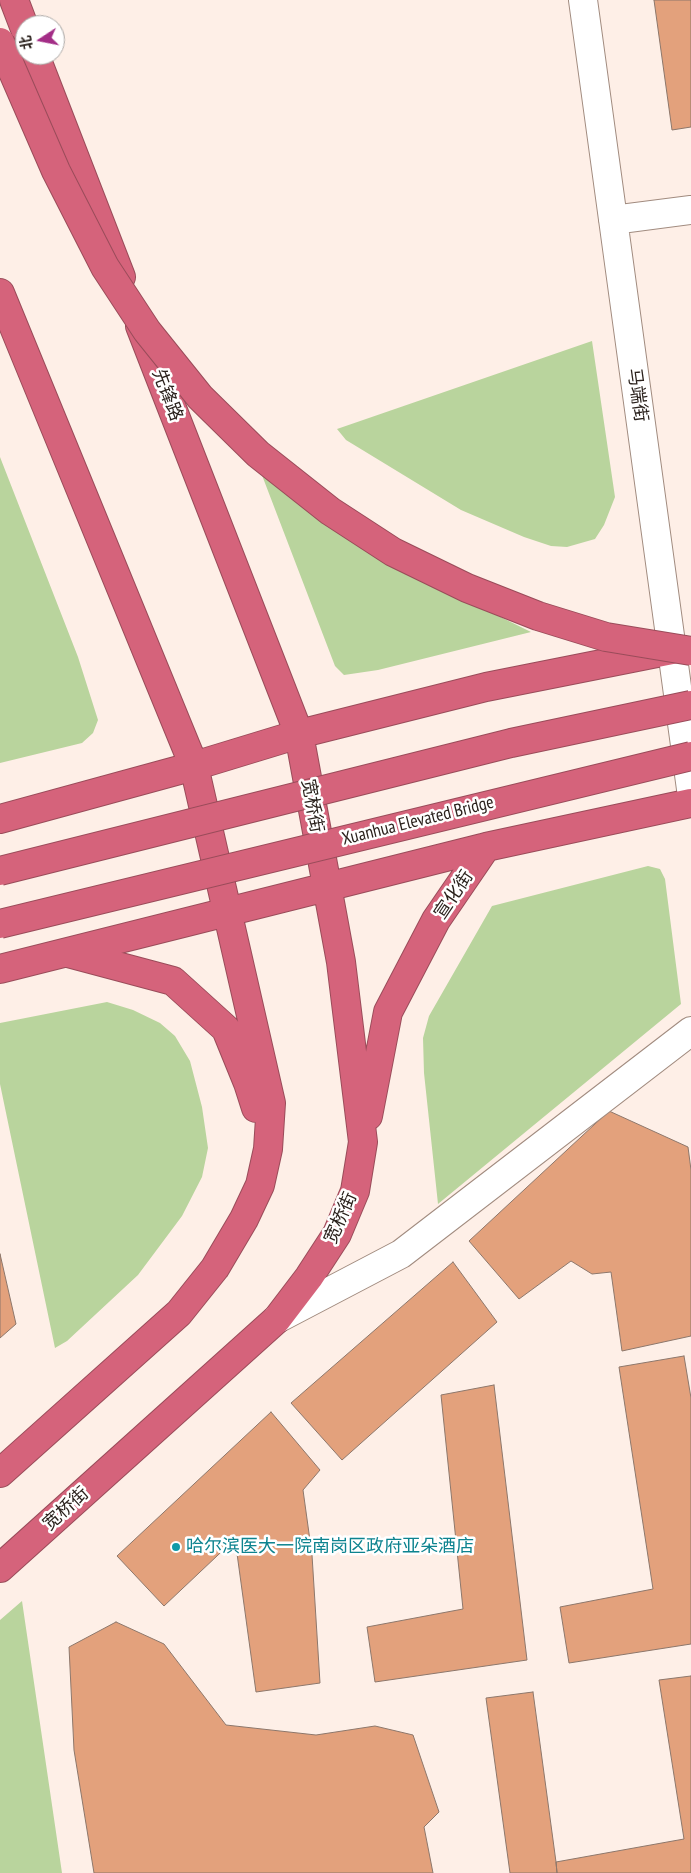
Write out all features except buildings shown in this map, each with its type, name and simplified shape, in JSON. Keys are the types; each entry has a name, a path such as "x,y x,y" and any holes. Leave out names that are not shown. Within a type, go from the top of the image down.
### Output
{"highway":[{"path":"14,0 20,15"},
{"path":"0,42 56,172 105,267 147,331 200,397 258,454 330,511 385,547 467,588 538,616 606,637 684,649"},
{"name":"先锋路","path":"39,65 299,734"},
{"path":"0,293 194,766 271,1103 268,1149 260,1185 244,1219 215,1268 179,1313 0,1472"},
{"path":"0,819 194,766 299,734 486,687 684,649"},
{"path":"0,872 511,742 691,705"},
{"name":"宽桥街","path":"0,1568 277,1320 309,1277 337,1234 355,1191 363,1142 341,962 299,734"},
{"name":"Xuanhua Elevated Bridge","path":"0,924 691,756"},
{"path":"0,969 486,847 691,803"},
{"name":"宣化街","path":"363,1142 388,1012 436,920 486,847"},
{"path":"66,952 173,981 226,1029 248,1084 268,1149"}],"street":[{"name":"马端街","path":"583,0 613,220 684,649 691,789"},
{"path":"613,220 691,210"},
{"path":"277,1320 401,1254 691,1031"}],"green space":[{"path":"592,341 615,497 604,525 595,539 567,547 551,546 524,537 461,510 346,440 337,429"},
{"path":"0,457 78,657 98,720 93,733 82,743 0,763"},
{"path":"260,470 458,596 531,632 378,670 344,675 335,666"},
{"path":"648,866 660,869 665,879 681,1004 438,1204 424,1073 423,1038 429,1016 492,906"},
{"path":"107,1002 133,1010 160,1023 175,1036 190,1061 202,1107 208,1148 202,1177 182,1216 138,1275 67,1341 55,1348 0,1084 0,1023"},
{"path":"22,1601 62,1873 0,1873 0,1620"}],"place":[{"name":"哈尔滨医大一院南岗区政府亚朵酒店","path":"176,1547"}]}
